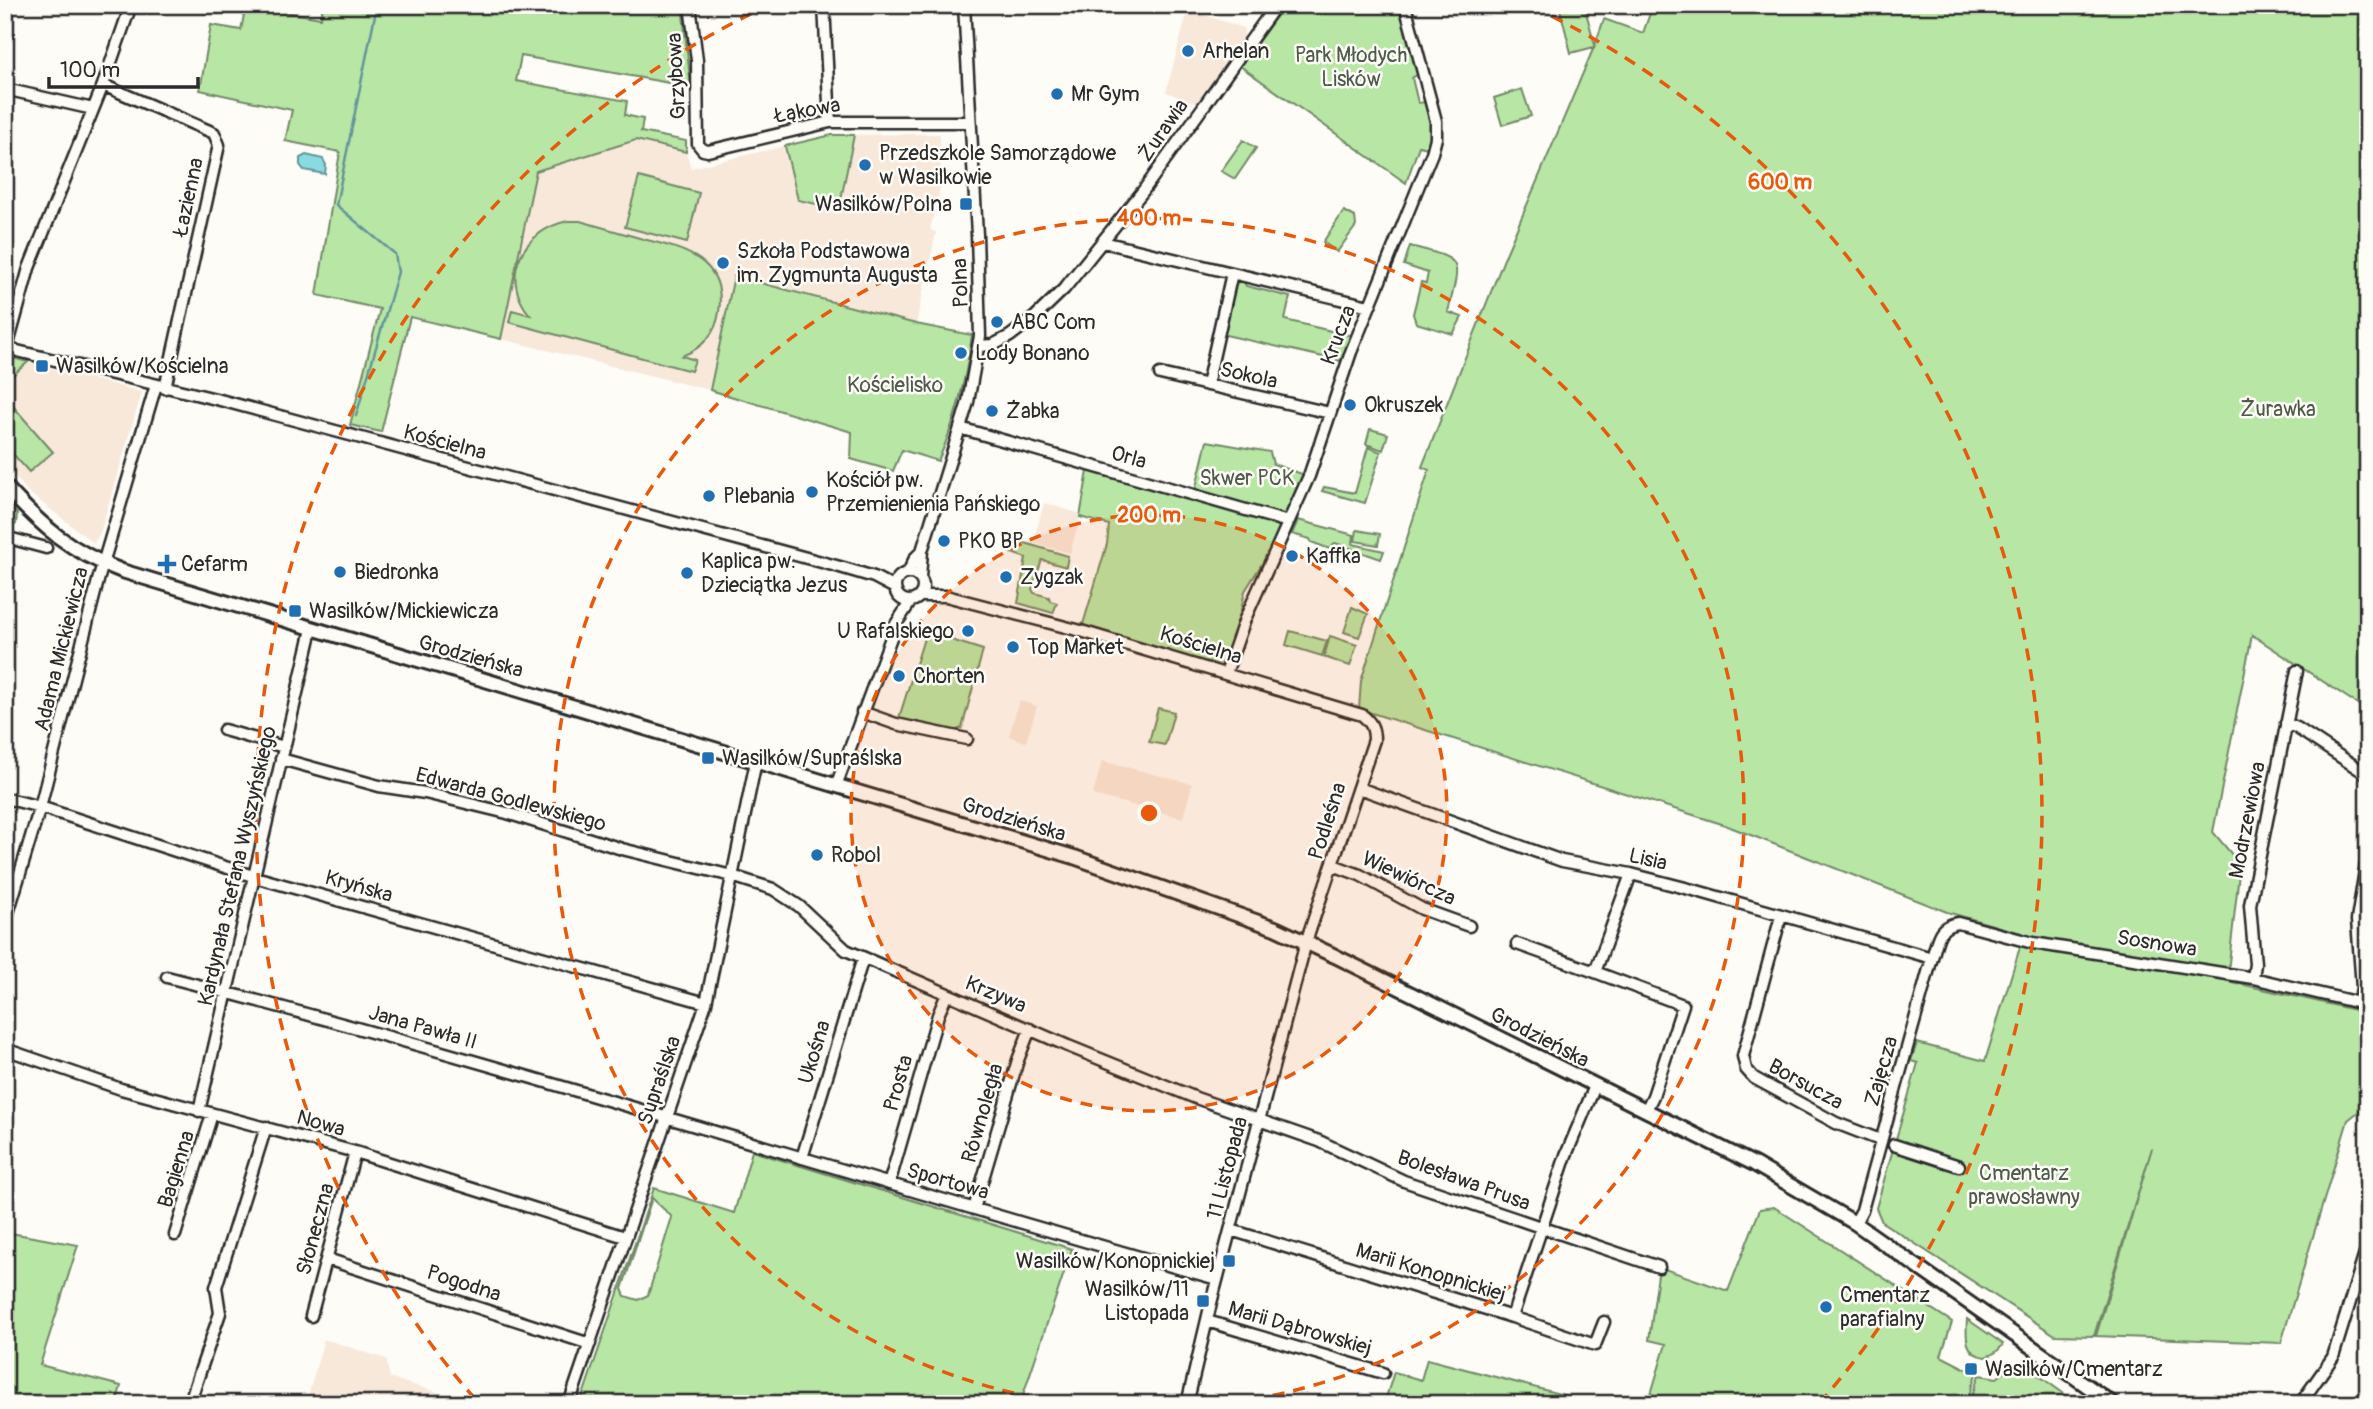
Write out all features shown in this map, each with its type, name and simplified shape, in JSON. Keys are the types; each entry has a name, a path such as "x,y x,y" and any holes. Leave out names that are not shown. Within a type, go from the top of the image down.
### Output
{"main road":[{"name":"Grodzieńska","path":"5,486 37,520 63,542 102,564 193,594 1074,857 1237,914 1306,943 1754,1164 1855,1223 2113,1404"}],"street":[{"path":"6,348 29,268 103,85 131,5"},
{"name":"Grzybowa","path":"690,5 697,60 698,144"},
{"path":"824,5 830,122"},
{"name":"Polna","path":"916,598 921,581 922,551 974,379 979,346 981,312 964,5"},
{"name":"Żurawia","path":"979,346 1002,342 1035,317 1063,289 1143,191 1276,5"},
{"name":"Krucza","path":"1226,673 1248,610 1309,476 1369,306 1432,153 1436,138 1436,121 1405,5"},
{"name":"Łazienna","path":"103,85 214,133 219,145 160,386"},
{"path":"5,89 93,109"},
{"name":"Łąkowa","path":"698,144 701,149 708,151 830,122 970,122"},
{"path":"1103,242 1369,306"},
{"path":"1207,385 1232,273"},
{"name":"Kościelna","path":"6,348 220,400 874,577 904,575 921,581 946,596 1091,633 1362,715"},
{"name":"Sokola","path":"1160,374 1330,413"},
{"name":"Adama Mickiewicza","path":"5,923 40,807 102,564 160,386"},
{"name":"Orla","path":"960,428 1288,522"},
{"path":"5,537 46,548"},
{"name":"Polna","path":"897,593 904,575 922,551"},
{"name":"Kościelna","path":"874,577 897,593 916,598 946,596"},
{"path":"897,593 897,624"},
{"path":"836,786 897,624 916,598"},
{"name":"Kardynała Stefana Wyszyńskiego","path":"199,1111 312,629"},
{"name":"Modrzewiowa","path":"2253,978 2255,964 2250,905 2297,671"},
{"path":"862,712 896,724 967,738"},
{"name":"Podleśna","path":"1306,943 1374,740 1372,725 1362,715"},
{"path":"2286,723 2368,775"},
{"path":"224,730 284,747"},
{"name":"Edwarda Godlewskiego","path":"281,759 379,786 425,793 507,813 622,849 732,876"},
{"name":"Supraślska","path":"569,1404 706,1003 756,761"},
{"name":"Lisia","path":"1359,788 1562,861 1632,874 1932,958"},
{"name":"Kryńska","path":"5,798 253,876 706,1003"},
{"path":"2364,1004 2357,920 2368,852"},
{"name":"Wiewiórcza","path":"1333,865 1360,875 1422,909 1469,926"},
{"path":"1595,972 1632,874"},
{"name":"Krzywa","path":"732,876 773,889 799,906 846,950 863,958 1196,1098 1260,1120"},
{"name":"Borsucza","path":"1782,916 1743,1056 1746,1069 1754,1078 1836,1123 1880,1140"},
{"name":"Sosnowa","path":"1941,929 1958,923 2033,943 2253,978 2364,1004"},
{"name":"Zajęcza","path":"1855,1223 1862,1210 1941,929"},
{"name":"11 Listopada","path":"1187,1404 1206,1321 1306,943"},
{"path":"1517,944 1684,1005 1646,1110"},
{"name":"Ukośna","path":"802,1158 863,958"},
{"name":"Jana Pawła II","path":"167,977 668,1118"},
{"name":"Prosta","path":"889,1184 938,1015 947,994"},
{"name":"Równoległa","path":"974,1209 1018,1059 1030,1029"},
{"name":"Nowa","path":"5,1049 121,1089 355,1153 625,1237"},
{"path":"1512,1317 1566,1154 1595,1086"},
{"name":"Bagienna","path":"175,1235 212,1114"},
{"name":"Sportowa","path":"668,1118 1217,1279"},
{"name":"Bolesława Prusa","path":"1260,1120 1319,1141 1404,1181 1659,1267"},
{"path":"189,1404 220,1313 216,1287 266,1127"},
{"path":"1894,1145 1959,1166"},
{"name":"Słoneczna","path":"312,1316 355,1153"},
{"name":"Marii Konopnickiej","path":"1231,1230 1595,1345 1604,1322"},
{"path":"2300,1404 2333,1357 2368,1244"},
{"name":"Pogodna","path":"327,1259 590,1344"},
{"name":"Marii Dąbrowskiej","path":"1206,1321 1383,1373"}],"shaded area":[{"path":"1188,10 1244,28 1244,41 1197,103 1166,92"},
{"name":"Szkoła Podstawowa im. Zygmunta Augusta","path":"940,134 941,183 930,230 936,232 916,324 734,276 710,390 501,339 536,171 636,140 686,152 691,168 832,135"},
{"path":"28,362 142,392 100,533 94,543 28,492 5,464 5,382"},
{"path":"1044,503 1081,514 1070,553 1033,543"},
{"path":"1019,701 1037,706 1026,742 1009,736"},
{"path":"1102,761 1192,784 1183,818 1093,795"},
{"path":"324,1339 386,1359 390,1378 477,1404 306,1404"}],"green space":[{"path":"246,5 321,18 323,5 682,5 691,87 521,56 516,81 627,101 625,115 643,119 641,132 686,141 686,152 636,140 536,171 501,339 410,317 381,432 350,425 380,309 317,295 340,152 285,141 292,110 200,90 211,25 241,30"},
{"name":"Park Młodych Lisków","path":"1285,5 1399,5 1418,74 1412,78 1418,103 1425,102 1432,131 1428,148 1419,146 1406,183 1240,66"},
{"path":"1584,5 1595,45 1604,19 1643,33 1653,5 2368,5 2368,711 2252,635 2213,832 2240,864 2227,981 2368,1013 2368,1104 2348,1120 2281,1343 2096,1336 2152,1148 2094,1336 2055,1335 1882,1222 1876,1208 1918,1063 1911,1061 1917,1043 1985,1061 2024,934 1947,912 1725,825 1359,709 1361,681 1429,470 1422,467 1504,259 1594,47 1571,53 1560,9"},
{"path":"1522,89 1531,116 1502,125 1494,98"},
{"path":"832,135 854,135 839,209 798,200 785,146"},
{"path":"1243,140 1256,148 1235,179 1221,171"},
{"path":"639,177 699,193 687,243 625,227"},
{"path":"1344,211 1355,217 1356,226 1337,252 1323,242"},
{"path":"568,221 580,221 673,247 699,259 709,268 720,294 719,312 715,327 707,339 682,356 695,360 691,371 509,322 512,310 530,315 516,286 520,257 539,234"},
{"path":"1410,246 1441,255 1455,264 1455,281 1448,312 1462,317 1453,334 1416,323 1413,314 1421,282 1426,283 1428,273 1404,265"},
{"name":"Kościelisko","path":"734,276 916,324 972,335 960,400 938,461 902,450 893,471 851,459 852,432 710,390"},
{"path":"1238,280 1243,280 1246,286 1290,297 1285,320 1352,336 1341,361 1221,334 1233,286"},
{"path":"5,356 28,362 5,382"},
{"path":"5,397 53,452 29,472 5,445"},
{"path":"1370,429 1388,434 1383,450 1366,444"},
{"name":"Skwer PCK","path":"1207,441 1270,452 1273,464 1305,475 1285,516 1194,495"},
{"path":"1368,447 1381,452 1365,503 1322,491 1324,487 1355,493"},
{"path":"1088,471 1276,524 1288,522 1245,591 1231,658 1221,671 1081,631 1107,544 1109,525 1080,517"},
{"path":"5,500 17,514 16,524 9,529 5,528"},
{"path":"1298,520 1354,535 1353,544 1384,551 1381,559 1335,543 1330,549 1292,534"},
{"path":"1357,530 1380,534 1378,545 1355,541"},
{"path":"1008,538 1068,556 1066,567 1042,560 1032,589 1034,593 1049,597 1050,601 1057,603 1053,613 1018,603 1026,558 1006,551"},
{"path":"1352,607 1368,614 1359,637 1344,632"},
{"path":"1290,631 1327,641 1322,656 1286,645"},
{"path":"926,632 983,650 962,728 954,731 898,721"},
{"path":"1330,636 1357,645 1350,666 1324,657"},
{"path":"1158,708 1174,712 1165,745 1149,742"},
{"path":"752,1151 1072,1249 1020,1404 580,1404 654,1188 734,1213","holes":["652,1198 672,1217 648,1295 638,1300 625,1296 622,1289"]},
{"name":"Cmentarz parafialny","path":"1774,1207 1952,1322 1941,1356 1976,1374 1966,1404 1648,1404 1666,1344 1649,1340 1659,1267 1728,1291 1760,1209"},
{"path":"5,1232 78,1245 40,1365 121,1386 116,1404 5,1404"},
{"path":"1967,1319 2003,1344 2000,1349 1985,1357 1973,1352 1966,1332"},
{"path":"1427,1359 1598,1404 1384,1404 1394,1372 1421,1380"},
{"path":"2019,1361 2078,1404 1969,1404 1979,1375 1997,1378"}],"water":[{"path":"306,155 323,159 326,165 325,174 304,170 300,165 300,158"}],"waterway":[{"path":"356,416 398,272 395,254 336,205 377,5"}],"place":[{"name":"Arhelan","path":"1188,51"},
{"name":"Mr Gym","path":"1057,94"},
{"name":"Przedszkole Samorządowe w Wasilkowie","path":"865,165"},
{"name":"Wasilków/Polna","path":"966,204"},
{"name":"Szkoła Podstawowa im. Zygmunta Augusta","path":"723,263"},
{"name":"ABC Com","path":"997,322"},
{"name":"Lody Bonano","path":"961,353"},
{"name":"Wasilków/Kościelna","path":"42,366"},
{"name":"Okruszek","path":"1350,405"},
{"name":"Żabka","path":"992,411"},
{"name":"Kościół pw. Przemienienia Pańskiego","path":"812,492"},
{"name":"Plebania","path":"709,496"},
{"name":"PKO BP","path":"944,541"},
{"name":"Kaffka","path":"1292,556"},
{"name":"Cefarm","path":"167,564"},
{"name":"Biedronka","path":"340,572"},
{"name":"Kaplica pw. Dzieciątka Jezus","path":"687,573"},
{"name":"Zygzak","path":"1006,577"},
{"name":"Wasilków/Mickiewicza","path":"295,611"},
{"name":"U Rafalskiego","path":"968,631"},
{"name":"Top Market","path":"1013,647"},
{"name":"Chorten","path":"899,676"},
{"name":"Wasilków/Supraślska","path":"708,758"},
{"name":"Robol","path":"817,855"},
{"name":"Wasilków/Konopnickiej","path":"1229,1261"},
{"name":"Wasilków/11 Listopada","path":"1203,1301"},
{"name":"Cmentarz parafialny","path":"1826,1307"},
{"name":"Wasilków/Cmentarz","path":"1971,1369"}],"park label":[{"name":"Żurawka","path":"2278,409"},
{"name":"Cmentarz prawosławny","path":"2024,1185"}]}
